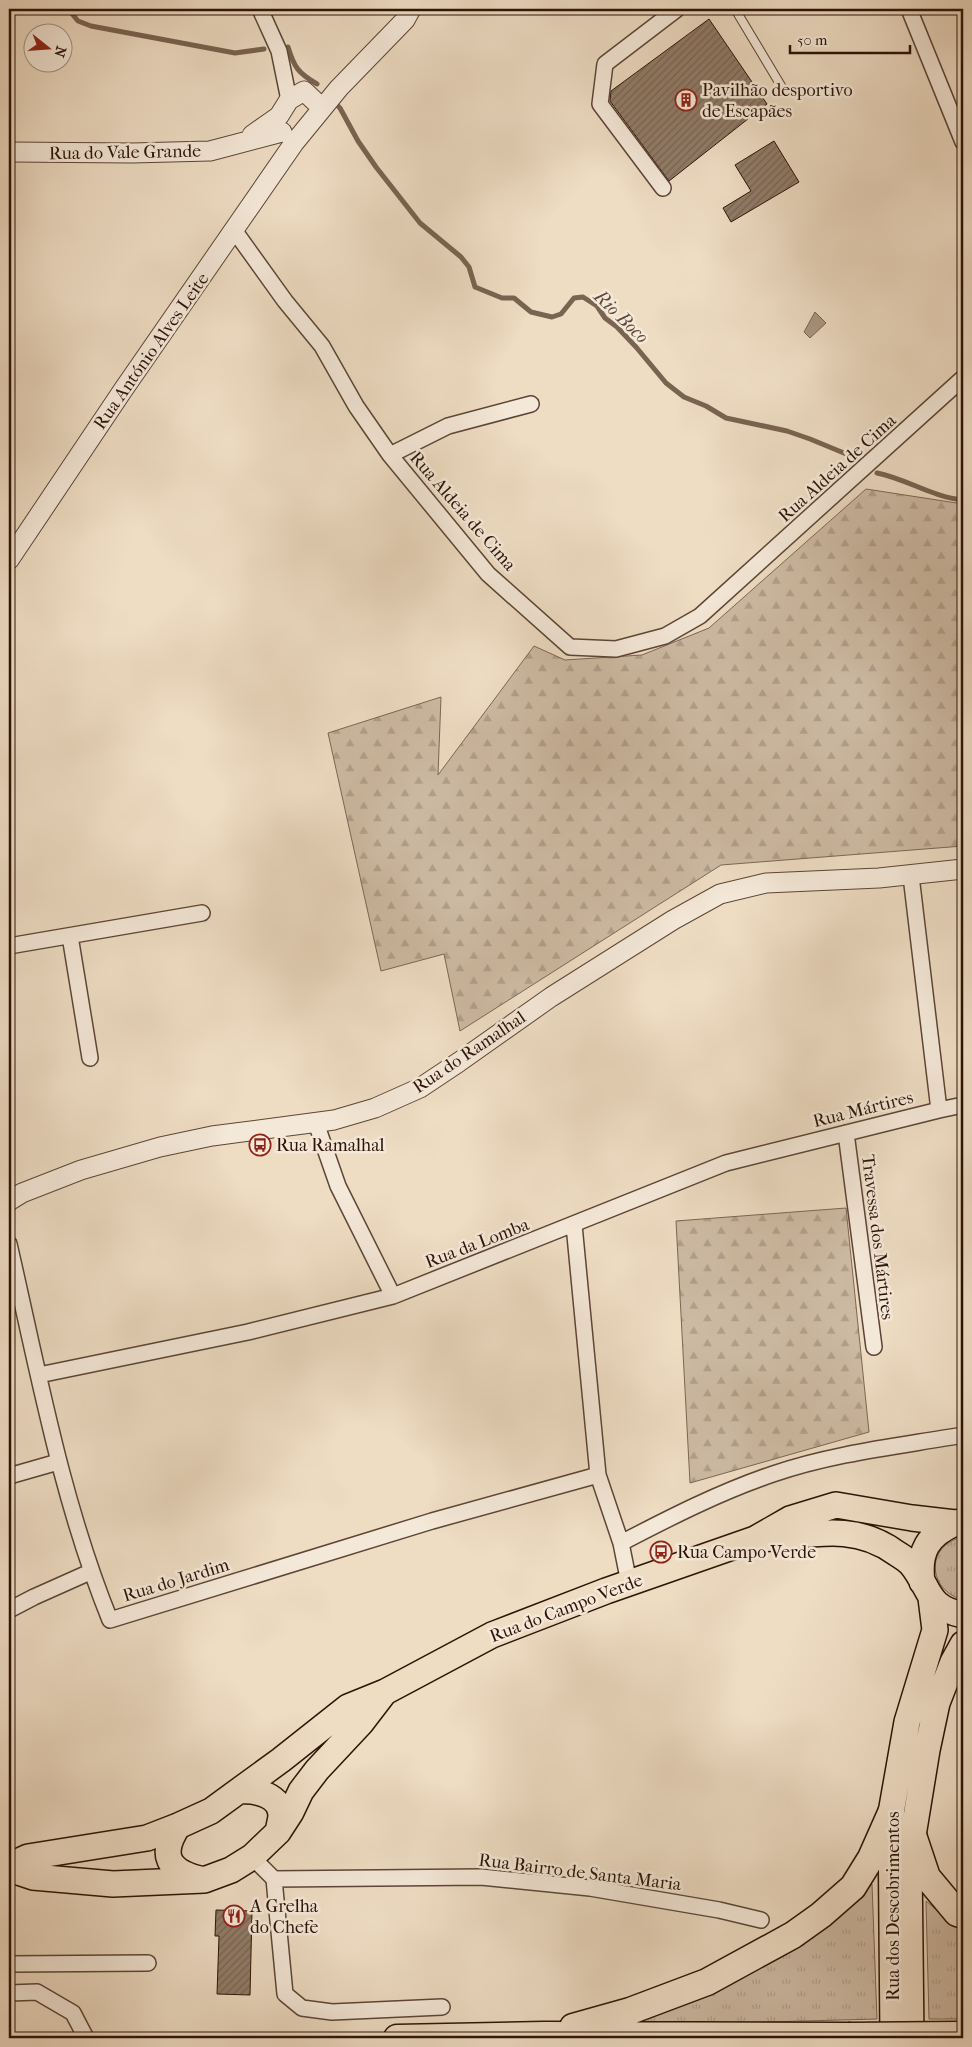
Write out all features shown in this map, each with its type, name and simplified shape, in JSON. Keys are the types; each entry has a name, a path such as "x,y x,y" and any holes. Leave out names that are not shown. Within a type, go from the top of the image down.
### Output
{"highway":[{"path":"544,2035 630,2011 707,1982 792,1935 821,1915 853,1887 871,1858 891,1813"},
{"path":"914,1838 927,1877 957,1913 963,1915"},
{"path":"397,2038 544,2035 961,2036"}],"main road":[{"name":"Rua do Campo Verde","path":"9,1868 28,1857 147,1838 178,1826 211,1811 240,1791 348,1707 385,1692 492,1635 629,1583 755,1539 790,1518 836,1505 912,1518 959,1522"},
{"name":"Rua do Campo Verde","path":"927,1590 920,1566 923,1552 931,1539 942,1529 959,1522"},
{"name":"Rua do Campo Verde","path":"755,1539 790,1537 821,1532 862,1535 882,1542 911,1563 927,1590 941,1607 963,1614"},
{"name":"Rua dos Descobrimentos","path":"892,2038 891,1813 907,1722 935,1630 927,1590"},
{"name":"Rua dos Descobrimentos","path":"910,2038 909,1860 937,1703 953,1662 963,1644"},
{"name":"Rua do Campo Verde","path":"9,1868 33,1877 113,1884 204,1880 231,1870 252,1857 278,1832 291,1812 301,1791 317,1770 360,1723 385,1692"},
{"path":"240,1791 252,1790 265,1793 277,1804 281,1815 278,1832"},
{"path":"178,1826 167,1849 168,1858 175,1868 187,1876 204,1880"}],"street":[{"path":"260,9 278,51 283,69 297,96 322,108"},
{"name":"Rua António Alves Leite","path":"285,130 322,108 405,20 411,9"},
{"path":"662,188 600,104 605,64 677,9"},
{"path":"909,9 963,142"},
{"name":"Rua António Alves Leite","path":"9,560 123,390 234,230 285,130 297,96"},
{"name":"Rua do Vale Grande","path":"9,152 132,153 210,151 285,130"},
{"name":"Rua Aldeia de Cima","path":"234,230 285,301 322,346 356,406 390,455 488,574 570,647 616,649 665,636 700,616 963,378"},
{"path":"390,455 448,426 531,404"},
{"name":"Rua do Ramalhal","path":"9,1201 22,1193 81,1170 160,1147 230,1133 316,1123 349,1117 375,1108 420,1088 551,997 673,920 720,894 766,883 911,876 963,869"},
{"name":"Rua Mártires","path":"574,1225 726,1163 939,1110 911,876"},
{"path":"9,946 202,913"},
{"path":"70,936 90,1058"},
{"path":"939,1110 963,1106"},
{"path":"316,1123 338,1186 393,1296"},
{"name":"Travessa dos Mártires","path":"846,1133 874,1347"},
{"path":"574,1225 598,1475 621,1543 629,1583"},
{"name":"Rua da Lomba","path":"39,1375 248,1332 393,1296 574,1225"},
{"name":"Rua do Jardim","path":"9,1244 58,1462 90,1572 110,1620 432,1521 598,1475"},
{"path":"621,1543 679,1513 774,1473 832,1457 963,1435"},
{"path":"9,1476 58,1462"},
{"path":"9,1610 90,1572"},
{"path":"252,1857 274,1879 285,1994 302,2008 332,2012 442,2007"},
{"name":"Rua Bairro de Santa Maria","path":"274,1879 481,1877 590,1888 719,1910 761,1920"},
{"path":"9,1964 148,1963"},
{"path":"9,1992 37,1992 73,2013 86,2038"}],"lane":[{"path":"735,9 783,89"}],"green space":[{"path":"866,489 963,504 963,846 721,865 460,1031 444,954 381,971 328,733 441,697 438,775 534,646 565,660 642,655 709,628"},
{"path":"846,1208 869,1432 690,1483 676,1221"},
{"path":"963,1537 963,1600 951,1595 942,1587 937,1578 935,1568 937,1558 942,1549 951,1542"},
{"path":"872,1884 877,2019 620,2026 678,2007 731,1983 781,1956 829,1923"},
{"path":"926,1901 944,1916 963,1927 963,2019 929,2019"}],"shaded area":[{"path":"815,312 826,323 810,338 804,332"}],"building":[{"name":"Pavilhão desportivo de Escapães","path":"709,19 767,104 669,181 610,101 611,91"},
{"path":"774,141 799,182 731,222 723,208 751,191 735,165"},
{"path":"216,1910 252,1911 250,1995 217,1994 219,1936 215,1936"}],"waterway":[{"name":"Rio Boco","path":"68,9 78,21 91,26 235,53 264,49"},
{"name":"Rio Boco","path":"288,47 292,60 298,69 317,84"},
{"name":"Rio Boco","path":"333,101 340,108 358,141 376,167 420,223 461,257 469,267 475,287 502,298 514,298 531,312 552,317 561,314 574,298 583,297 597,306 605,318 617,327 636,347 666,383 684,397 706,406 726,418 787,431 856,458"},
{"name":"Rio Boco","path":"877,473 899,479 930,492 963,500"}],"place":[{"name":"Pavilhão desportivo de Escapães","path":"686,100"},
{"name":"Rua Ramalhal","path":"260,1145"},
{"name":"Rua Campo Verde","path":"661,1552"},
{"name":"A Grelha do Chefe","path":"234,1916"}]}
